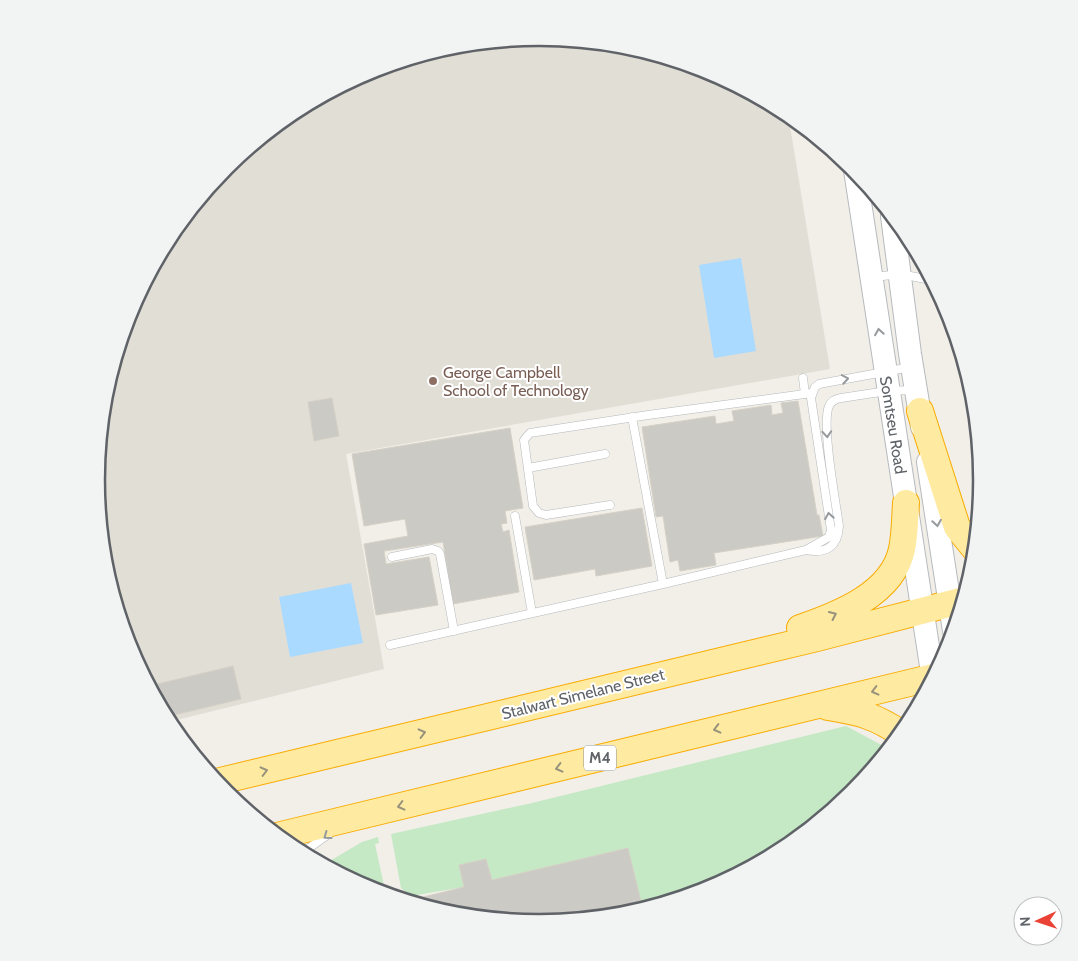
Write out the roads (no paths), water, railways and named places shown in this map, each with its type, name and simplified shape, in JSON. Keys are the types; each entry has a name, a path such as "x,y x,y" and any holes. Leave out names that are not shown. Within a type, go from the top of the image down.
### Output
{"highway":[{"path":"918,400 957,527 969,542"},
{"path":"689,668 814,624 846,609 871,594 885,582 896,566 902,549 906,503"},
{"name":"Stalwart Simelane Street","path":"225,780 817,638 956,601"},
{"name":"M4","path":"287,834 924,680"},
{"path":"816,706 868,714 895,729"}],"main road":[{"name":"Somtseu Road","path":"856,184 931,666"},
{"name":"Somtseu Road","path":"894,230 912,366 956,600"}],"lane":[{"path":"870,277 900,274 923,278"},
{"path":"806,550 815,552 829,547 835,544 839,536 827,423 831,403 834,399 886,381 912,366"},
{"path":"390,645 806,550 829,537 831,533 811,398 803,378"},
{"path":"610,505 546,514 539,513 534,506 524,440 530,433 632,417 809,394 819,384 886,381 918,400"},
{"path":"632,417 662,584"},
{"path":"528,468 605,454"},
{"path":"821,467 830,465"},
{"path":"515,516 532,613"},
{"path":"392,557 432,549 438,551 454,631"},
{"path":"309,849 352,818"}],"water":[{"path":"741,258 756,351 714,358 699,265"},
{"path":"351,583 363,643 290,657 279,597"}],"place":[{"name":"George Campbell School of Technology","path":"433,381"}]}
